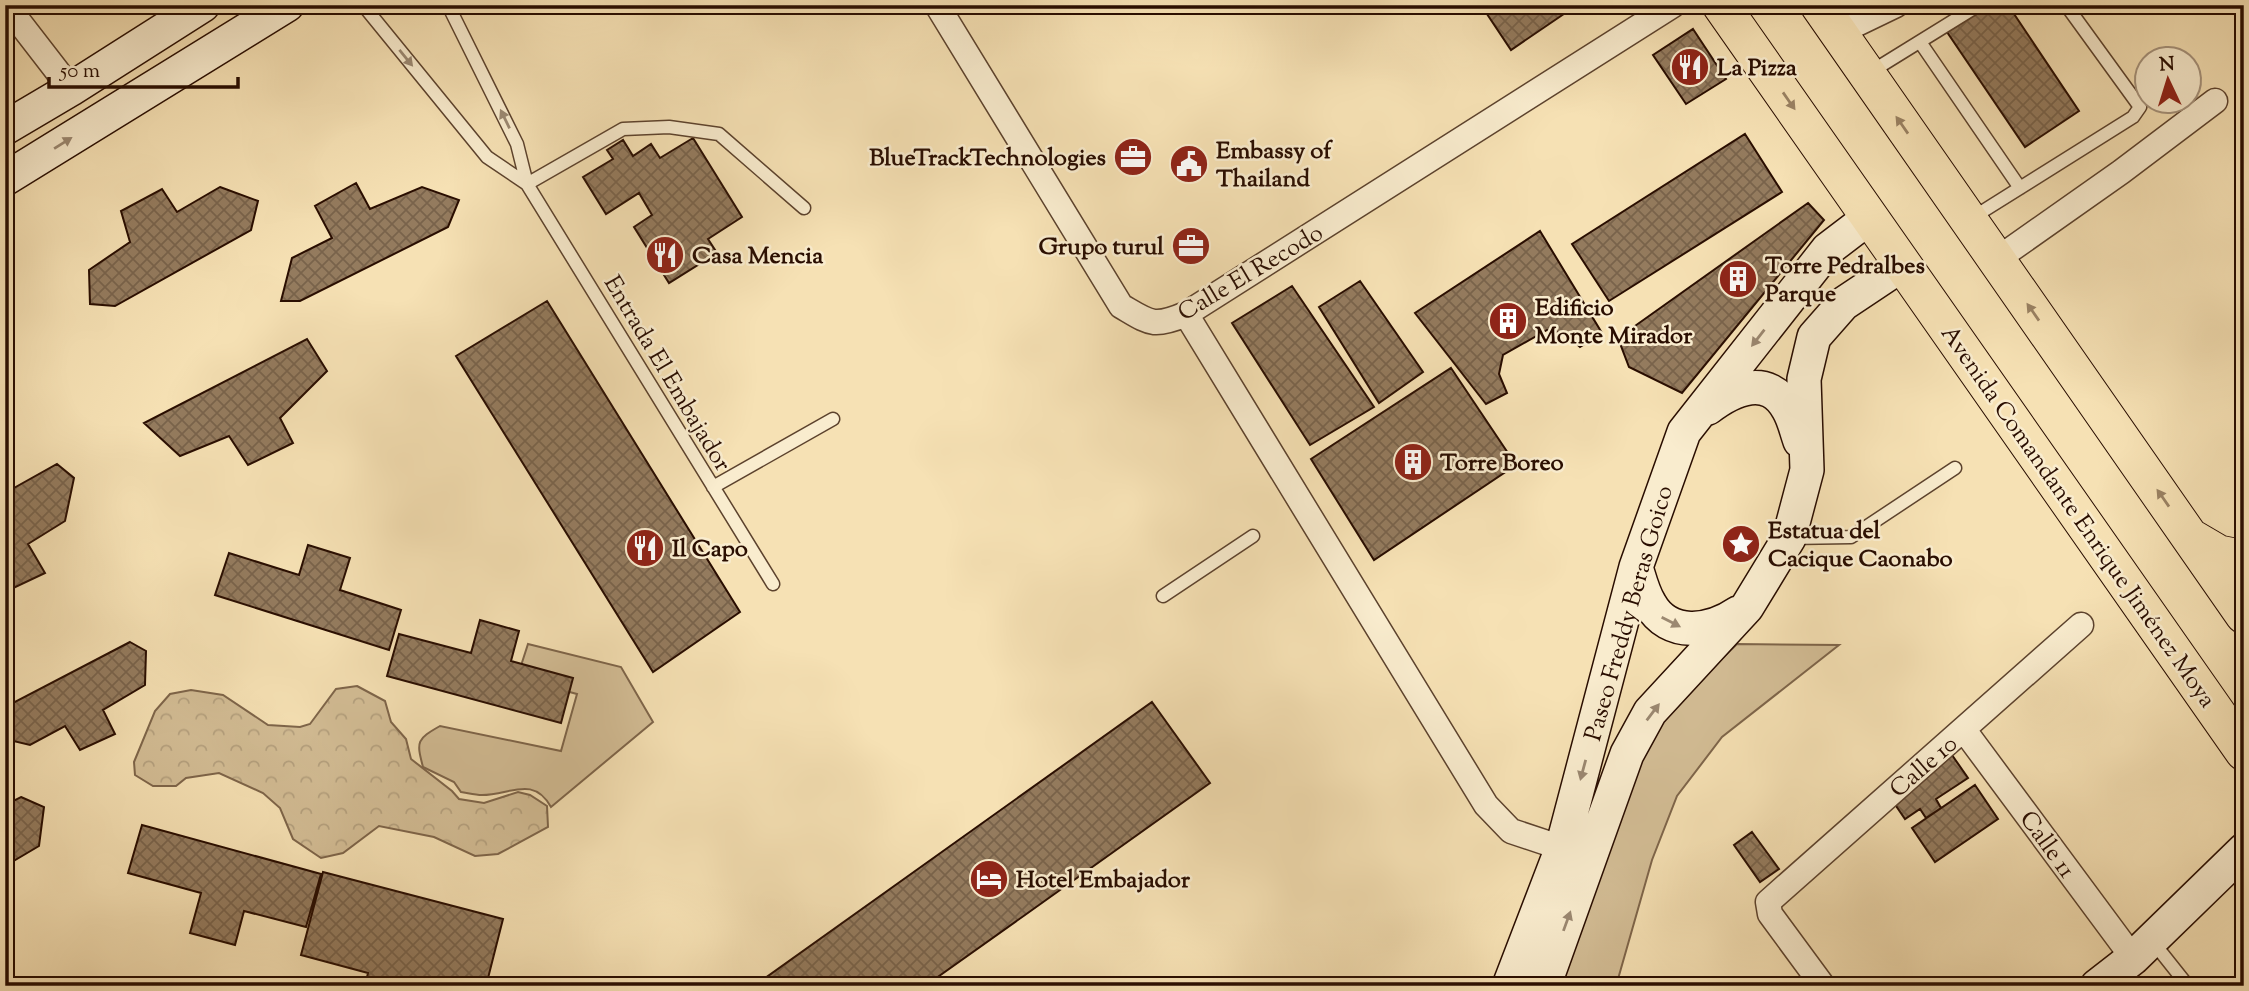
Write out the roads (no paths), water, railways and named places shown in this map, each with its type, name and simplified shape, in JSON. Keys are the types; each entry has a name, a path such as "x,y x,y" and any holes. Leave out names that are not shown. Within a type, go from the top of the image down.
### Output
{"main road":[{"name":"Avenida Comandante Enrique Jiménez Moya","path":"1721,5 2244,752"},
{"path":"1828,19 2244,615"},
{"path":"2189,536 2219,554 2244,559"}],"street":[{"path":"6,5 71,89"},
{"path":"5,128 203,5"},
{"path":"5,179 287,5"},
{"name":"Calle El Recodo","path":"937,5 1121,306 1148,322 1166,322 1186,314 1673,5"},
{"path":"1828,19 1896,5"},
{"path":"1996,260 2216,101"},
{"name":"Paseo Freddy Beras Goico","path":"1510,986 1562,848 1636,567 1684,432 1828,249 1870,217"},
{"name":"Paseo Freddy Beras Goico","path":"1544,986 1627,754 1650,712 1747,607 1789,538 1807,470 1804,379 1814,337 1843,304 1903,264"},
{"path":"1186,314 1486,805 1511,831 1562,848"},
{"path":"1684,432 1706,409 1733,391 1757,387 1767,390 1787,407 1807,470"},
{"path":"1636,567 1643,591 1655,612 1662,620 1679,628 1712,626 1747,607"},
{"name":"Calle 10","path":"1823,986 1770,914 1768,902 2081,625"},
{"name":"Calle 11","path":"1964,730 2142,949"},
{"path":"2097,986 2142,949 2244,850"}],"lane":[{"name":"Entrada El Embajador","path":"363,5 487,157 527,184"},
{"name":"Entrada El Embajador","path":"449,5 517,144 527,184 773,584"},
{"path":"1867,75 1979,5"},
{"path":"1969,220 2133,117 2140,107 2066,5"},
{"path":"1920,42 2021,188"},
{"path":"527,184 623,129 668,127 719,134 804,208"},
{"path":"713,487 833,419"},
{"path":"1789,538 1852,537 1955,468"},
{"path":"1163,596 1252,536"},
{"path":"2142,949 2188,986"}],"place":[{"name":"La Pizza","path":"1690,67"},
{"name":"BlueTrackTechnologies","path":"1133,157"},
{"name":"Embassy of Thailand","path":"1189,164"},
{"name":"Grupo turul","path":"1191,246"},
{"name":"Casa Mencia","path":"665,255"},
{"name":"Torre Pedralbes Parque","path":"1738,279"},
{"name":"Edificio Monte Mirador","path":"1508,321"},
{"name":"Torre Boreo","path":"1413,462"},
{"name":"Estatua del Cacique Caonabo","path":"1741,544"},
{"name":"Il Capo","path":"645,548"},
{"name":"Hotel Embajador","path":"989,879"}]}
